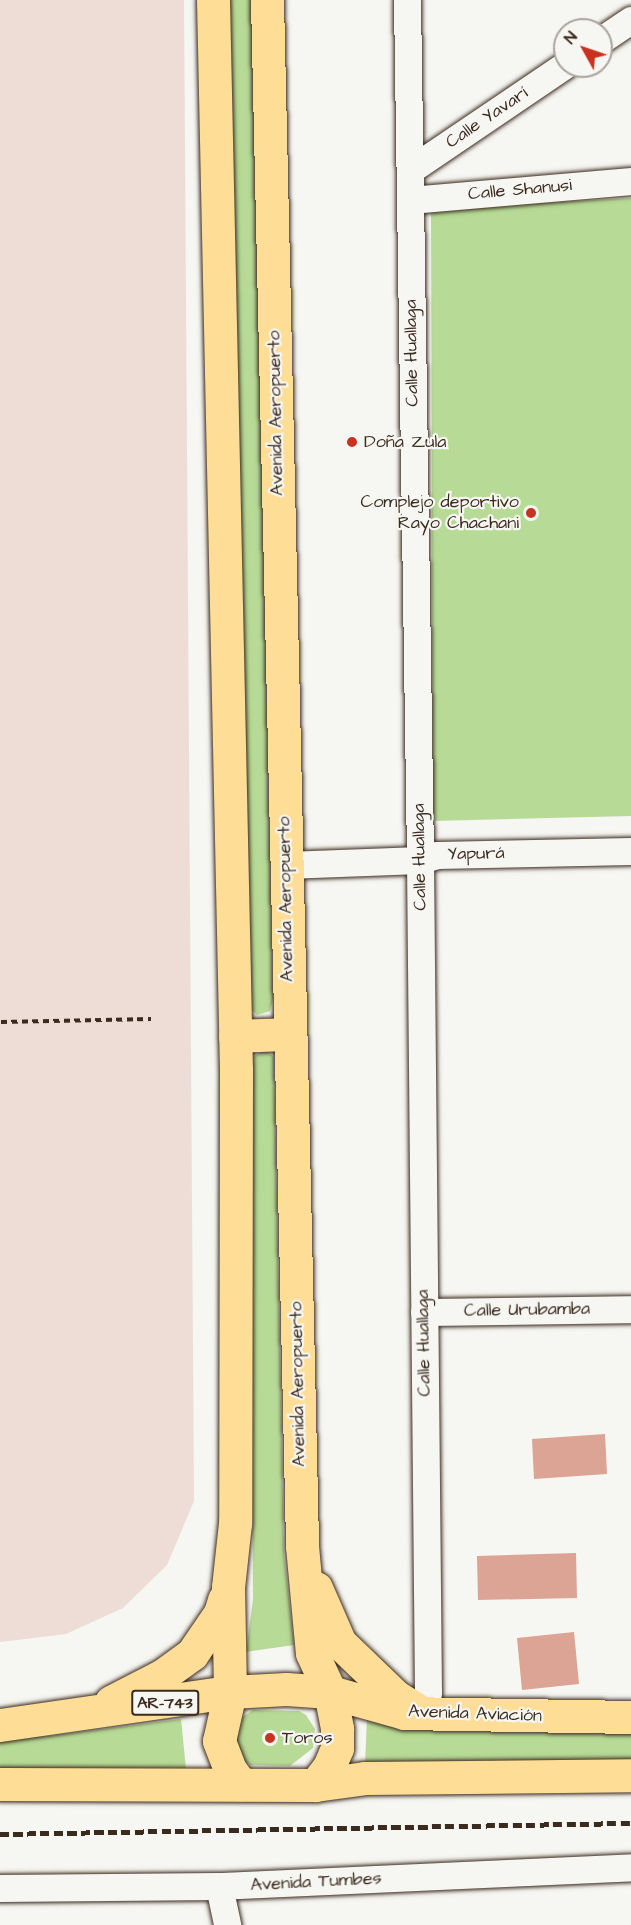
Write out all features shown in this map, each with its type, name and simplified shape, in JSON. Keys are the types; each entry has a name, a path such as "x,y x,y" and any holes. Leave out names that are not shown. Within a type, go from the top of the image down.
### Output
{"main road":[{"path":"213,0 236,1036 235,1523 228,1587 230,1692 219,1741 230,1770 241,1784"},
{"name":"Avenida Aeropuerto","path":"267,0 302,1546 312,1653 330,1692 337,1748 329,1767 315,1785"},
{"path":"236,1036 290,1034"},
{"path":"302,1546 340,1643 395,1696 425,1714"},
{"path":"83,1716 163,1675 192,1654 220,1613 228,1587"},
{"name":"Avenida Aviación","path":"0,1725 83,1716 230,1692 286,1689 330,1692 405,1713 631,1717"},
{"path":"0,1784 315,1785 365,1778 631,1775"}],"street":[{"name":"Calle Huallaga","path":"407,0 420,860 428,1692 425,1714"},
{"path":"613,32 631,20"},
{"name":"Calle Yavarí","path":"410,171 553,73"},
{"name":"Calle Shanusi","path":"410,200 631,181"},
{"name":"Yapurá","path":"286,865 420,860 437,855 631,851"},
{"name":"Calle Urubamba","path":"424,1311 631,1310"},
{"name":"Avenida Tumbes","path":"0,1888 219,1886 631,1867"},
{"path":"219,1886 227,1925"}],"path":[{"path":"1,1022 151,1019"}],"shaded area":[{"path":"0,0 184,0 194,1501 167,1565 123,1608 66,1634 0,1642"}],"green space":[{"path":"227,0 252,0 273,999 270,1011 257,1015 249,1007"},
{"name":"Complejo deportivo Rayo Chachani","path":"631,198 631,816 433,821 431,209"},
{"path":"266,1050 274,1057 284,1554 294,1645 246,1652 253,1599 250,1058"},
{"path":"253,1710 299,1711 306,1715 315,1729 313,1748 290,1766 250,1765 234,1751 236,1721"},
{"path":"367,1718 631,1728 631,1761 365,1765"},
{"path":"181,1719 186,1769 0,1770 0,1738 50,1736"}],"building":[{"path":"605,1434 607,1474 534,1479 532,1439"},
{"path":"576,1553 577,1598 478,1600 477,1556"},
{"path":"574,1632 579,1684 522,1690 517,1638"}],"railway":[{"path":"0,1834 631,1823"}],"place":[{"name":"Doña Zula","path":"352,442"},
{"name":"Complejo deportivo Rayo Chachani","path":"531,513"},
{"name":"Toros","path":"270,1738"}]}
